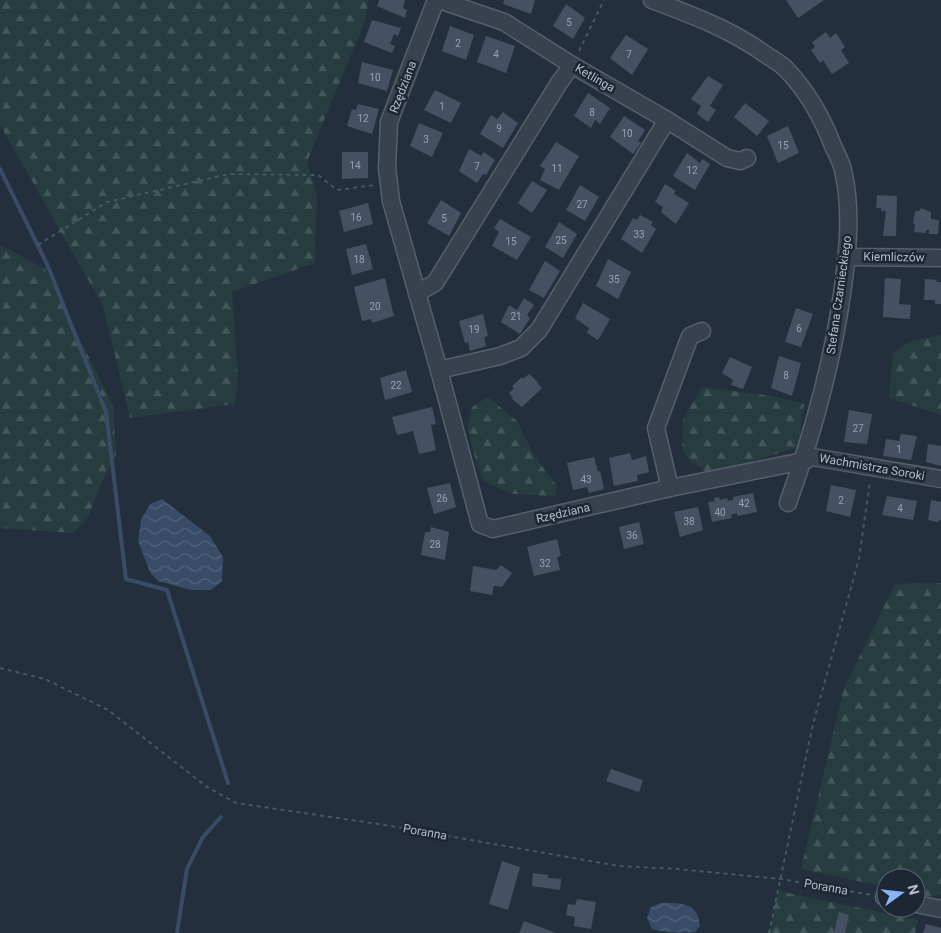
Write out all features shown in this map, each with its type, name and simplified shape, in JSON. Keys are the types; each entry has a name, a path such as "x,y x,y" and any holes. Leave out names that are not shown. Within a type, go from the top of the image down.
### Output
{"street":[{"name":"Ketlinga","path":"437,0 504,22 727,158 740,161 747,158"},
{"name":"Rzędziana","path":"437,0 389,122 387,168 391,202 439,370 480,524 493,529 670,488 803,461"},
{"name":"Stefana Czarnieckiego","path":"652,0 710,22 746,40 784,68 808,95 826,126 842,168 849,221 847,257 833,351 803,461 788,503"},
{"path":"417,293 435,283 572,64"},
{"path":"439,370 500,356 521,348 539,330 667,120"},
{"name":"Kiemliczów","path":"847,257 941,258"},
{"path":"670,488 656,428 690,336 702,331"},
{"name":"Wachmistrza Soroki","path":"803,461 813,457 941,479"},
{"path":"926,906 941,909"}],"path":[{"path":"572,64 604,0"},
{"path":"38,245 107,202 229,174 318,175 336,190 389,184"},
{"path":"769,933 813,724 859,559 872,466"},
{"name":"Poranna","path":"0,668 45,679 108,710 207,787 236,803 384,825 619,866 677,869 780,879 876,895"}],"green space":[{"path":"0,0 368,0 366,18 307,162 317,197 315,263 232,292 238,380 235,404 130,418 103,306 0,125"},
{"path":"0,245 45,269 113,406 116,454 101,484 88,517 73,533 0,528"},
{"path":"941,335 941,415 889,398 893,353 911,341"},
{"path":"702,387 771,396 804,404 798,447 711,475 691,462 682,450 683,419"},
{"path":"488,397 517,421 535,457 557,486 555,496 513,494 483,481 467,427 472,407"},
{"path":"941,583 941,895 928,897 926,896 926,868 876,868 876,885 801,869 844,688 895,584"},
{"path":"778,891 876,911 876,918 908,918 918,920 915,933 769,933"}],"water":[{"path":"162,499 210,536 223,557 222,581 211,590 191,590 158,581 150,572 138,541 141,520 150,504"},
{"path":"661,903 682,904 692,908 699,918 700,926 695,932 673,932 652,929 647,918 651,907"}],"building":[{"path":"379,0 405,0 403,8 407,10 405,18 377,6"},
{"path":"504,0 535,0 531,14 503,4"},
{"path":"786,0 824,0 798,18"},
{"path":"566,4 585,18 573,39 553,26"},
{"path":"372,20 401,28 398,36 394,34 390,44 395,46 392,53 364,42"},
{"path":"450,26 474,35 466,60 442,51"},
{"path":"826,32 830,38 836,33 845,47 841,50 849,63 832,74 823,60 820,63 811,50 815,47 812,42"},
{"path":"626,35 648,49 632,75 610,58"},
{"path":"486,36 515,46 506,73 477,62"},
{"path":"362,62 393,70 387,91 358,83"},
{"path":"708,76 723,85 710,106 716,110 708,122 697,114 701,106 691,99"},
{"path":"435,90 461,103 451,123 424,110"},
{"path":"588,93 610,108 600,124 595,120 591,128 574,116"},
{"path":"745,103 769,121 757,136 734,117"},
{"path":"358,104 379,109 372,134 347,126 352,109 356,110"},
{"path":"503,112 518,123 503,148 480,134 491,115 497,119"},
{"path":"624,116 645,130 638,141 641,143 633,154 610,137"},
{"path":"419,123 443,133 432,157 410,146"},
{"path":"788,126 799,153 778,163 767,136"},
{"path":"556,142 579,156 559,190 540,180 545,169 540,166"},
{"path":"469,149 481,156 484,152 495,160 486,175 483,174 477,183 459,171"},
{"path":"342,152 368,152 368,178 342,179"},
{"path":"687,153 700,163 702,159 710,164 695,190 673,176"},
{"path":"532,181 547,190 532,213 518,203"},
{"path":"665,184 676,191 674,194 689,203 676,224 661,212 663,207 655,202"},
{"path":"580,185 599,197 585,221 566,210"},
{"path":"877,195 897,196 896,236 883,236 886,211 876,208"},
{"path":"441,200 461,213 449,236 427,223"},
{"path":"368,203 373,224 344,232 339,211"},
{"path":"921,208 931,212 931,219 939,220 938,234 929,234 929,230 926,230 926,233 914,232 915,211 919,211"},
{"path":"640,215 653,222 651,225 656,229 642,253 621,239 633,218 637,220"},
{"path":"500,219 531,237 517,260 492,246 499,232 494,228"},
{"path":"559,222 577,234 563,258 545,247"},
{"path":"366,244 373,269 352,275 346,249"},
{"path":"608,259 631,272 618,299 596,286"},
{"path":"545,261 560,271 544,298 529,290"},
{"path":"385,278 394,316 372,323 371,319 362,321 354,287"},
{"path":"885,278 901,279 899,304 911,305 910,319 883,317"},
{"path":"925,279 941,282 941,304 935,304 935,300 924,300"},
{"path":"524,298 534,305 527,315 530,318 520,334 501,322 509,305 517,310"},
{"path":"583,303 610,319 598,340 587,333 589,328 575,318"},
{"path":"796,308 813,314 801,347 785,342"},
{"path":"483,314 488,336 484,337 486,346 470,351 468,342 465,343 459,321"},
{"path":"779,356 801,363 792,396 771,388"},
{"path":"730,357 752,367 743,389 731,385 733,380 722,373"},
{"path":"406,370 412,392 385,400 380,378"},
{"path":"529,374 542,388 522,407 512,399 509,393 514,388 512,386 522,377 523,379"},
{"path":"432,407 436,424 431,425 436,450 419,454 413,431 397,435 392,417"},
{"path":"849,410 872,414 867,444 844,442"},
{"path":"901,434 917,436 911,460 883,456 886,439 899,441"},
{"path":"928,444 941,446 941,466 926,462"},
{"path":"630,453 632,460 646,456 649,472 637,475 638,481 614,486 609,458"},
{"path":"594,457 598,472 600,471 604,489 589,493 587,487 573,490 567,463"},
{"path":"450,483 456,507 434,514 427,488"},
{"path":"831,485 856,490 850,517 826,511"},
{"path":"753,493 757,512 737,516 737,513 731,515 732,518 712,522 708,502 715,501 714,498 719,497 720,500 727,498 728,501 733,500 733,497"},
{"path":"887,496 917,501 913,520 882,515"},
{"path":"931,500 941,502 941,520 938,522 928,520"},
{"path":"698,507 703,530 680,537 674,512"},
{"path":"639,522 644,544 624,549 619,527"},
{"path":"431,527 449,532 445,560 421,555 425,532 430,532"},
{"path":"557,539 561,556 557,557 560,570 534,576 527,547"},
{"path":"501,565 512,573 502,587 494,586 492,595 470,591 473,566 496,570"},
{"path":"611,769 643,780 639,792 606,781"},
{"path":"502,861 520,867 508,910 489,904"},
{"path":"533,873 548,875 548,878 561,879 560,890 532,886"},
{"path":"577,899 596,902 591,929 574,926 575,917 566,915 568,904 575,905"},
{"path":"839,912 849,915 845,933 834,933"},
{"path":"524,921 556,933 519,933"},
{"path":"926,924 941,928 941,933 923,933"}],"waterway":[{"path":"0,169 47,264 106,412 126,579 167,590 228,783"},
{"path":"177,933 187,869 203,837 221,817"}]}
